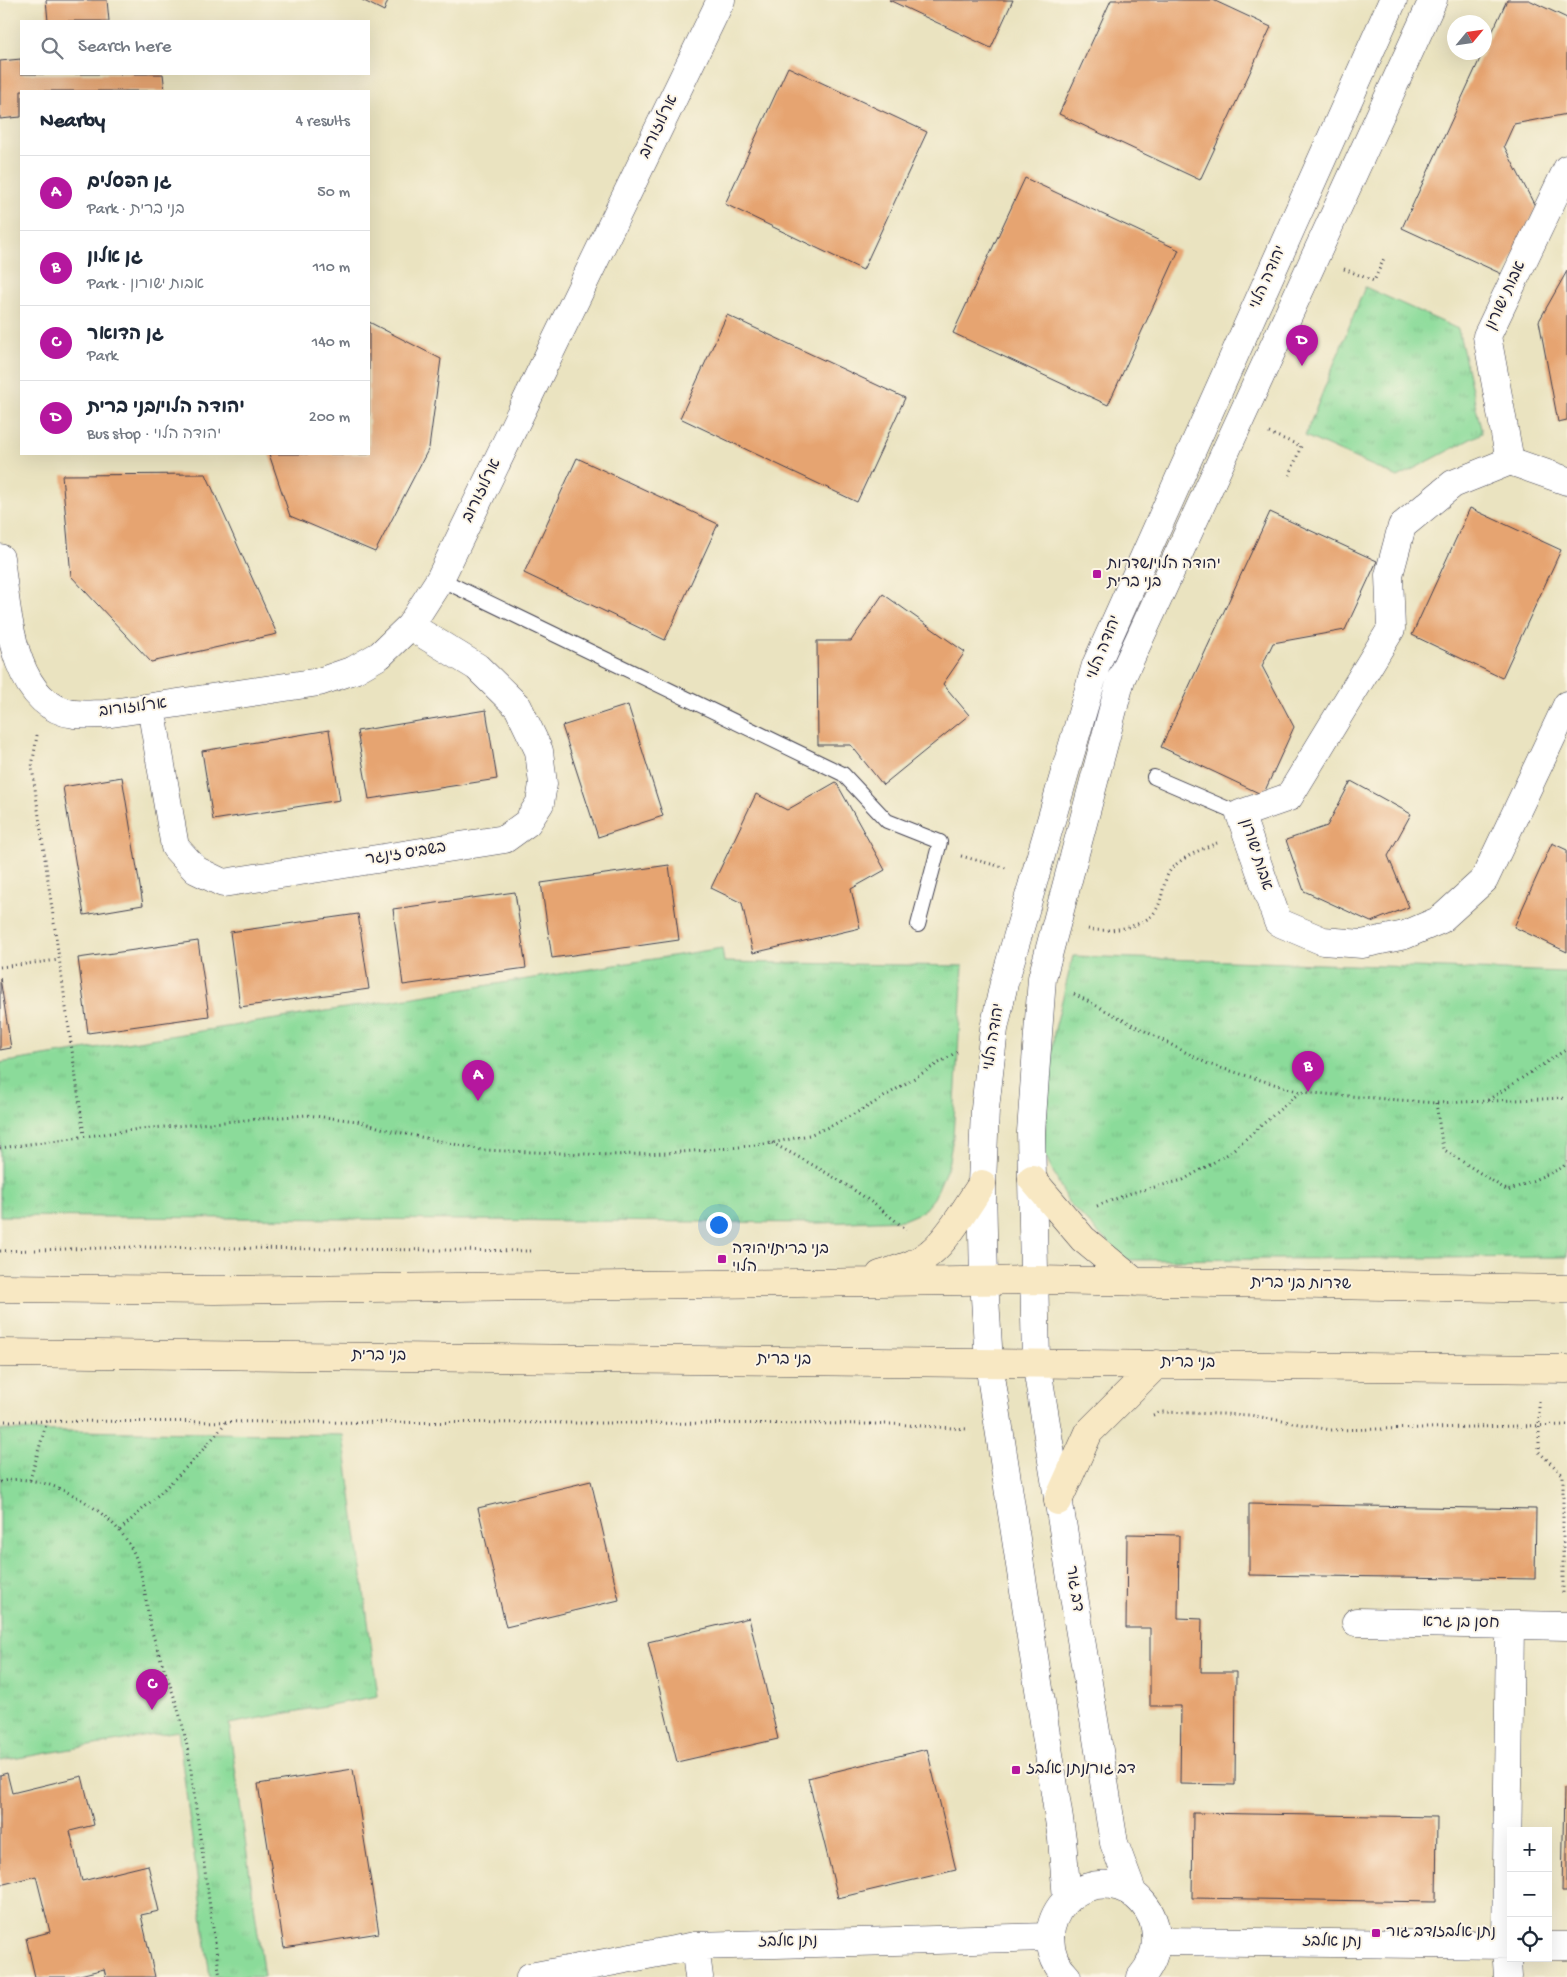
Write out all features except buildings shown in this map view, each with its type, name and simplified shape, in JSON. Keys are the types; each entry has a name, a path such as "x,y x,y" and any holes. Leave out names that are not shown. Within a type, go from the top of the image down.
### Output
{"main road":[{"path":"1032,1179 1069,1225 1135,1282"},
{"path":"858,1283 915,1263 931,1253 958,1220 982,1184"},
{"path":"0,1288 215,1290 1035,1280"},
{"name":"שדרות בני ברית","path":"1035,1280 1567,1289"},
{"name":"בני ברית","path":"0,1353 989,1364 1036,1362 1567,1369"},
{"path":"1058,1501 1089,1432 1157,1364"}],"street":[{"name":"ארלוזורוב","path":"0,558 9,625 17,657 24,674 42,697 56,708 73,714 105,714 319,682 354,670 380,654 410,626 440,579 721,0"},
{"name":"יהודה הלוי","path":"984,1281 982,1184 985,1109 994,1029 1004,983 1096,665 1393,0"},
{"name":"יהודה הלוי","path":"1035,1280 1030,1132 1042,978 1121,679 1434,0"},
{"name":"אבות ישורון","path":"1567,169 1487,336 1510,461 1453,484 1402,526 1389,575 1391,628 1289,797 1243,823 1278,922 1323,941 1362,944 1405,936 1440,920 1484,880 1567,705"},
{"path":"1510,461 1567,481"},
{"name":"בשביס זינגר","path":"150,707 175,847 196,870 223,883 505,840 527,823 540,804 543,784 539,751 518,707 477,667 410,626"},
{"name":"דב גור","path":"1035,1280 1036,1362 1058,1501 1114,1843 1133,1894"},
{"path":"984,1281 989,1364 1060,1829 1068,1899"},
{"name":"חסן בן גרא","path":"1356,1622 1565,1626"},
{"path":"1508,1917 1510,1624"},
{"path":"1067,1977 1057,1965 1053,1956 1050,1937 1055,1916 1068,1899 1082,1890 1099,1885 1123,1888 1144,1903 1151,1914 1156,1927 1157,1941 1153,1960 1142,1977"},
{"name":"נתן אלבז","path":"530,1977 695,1946 1050,1937"},
{"name":"נתן אלבז","path":"1157,1941 1507,1945"},
{"path":"695,1946 699,1977"},
{"path":"1552,1946 1567,1946"},
{"path":"1508,1962 1508,1977"}],"lane":[{"path":"440,579 843,774 887,821 940,842 918,925"},
{"path":"1154,777 1243,823"}],"path":[{"path":"1315,257 1374,281 1385,256"},
{"path":"1240,421 1301,446 1289,477"},
{"path":"42,697 32,767 84,1135"},
{"path":"1056,922 1091,930 1127,928 1141,924 1156,910 1172,868 1243,823"},
{"path":"975,860 987,863"},
{"path":"0,967 59,960"},
{"path":"1042,978 1208,1064 1300,1092 1436,1102 1567,1098"},
{"path":"0,1148 27,1146 84,1135 306,1115 357,1121 388,1130 482,1150 610,1155 668,1153 772,1143 809,1135 869,1106 994,1029"},
{"path":"1488,1100 1567,1049"},
{"path":"1069,1225 1098,1204 1131,1193 1183,1180 1228,1154 1300,1092"},
{"path":"1436,1102 1443,1149 1508,1191 1562,1168 1567,1162"},
{"path":"772,1143 834,1176 888,1214 931,1253"},
{"path":"0,1251 134,1247 538,1251"},
{"path":"1153,1415 1162,1412 1250,1415 1331,1430 1567,1425"},
{"path":"0,1421 893,1424 1000,1432"},
{"path":"30,1480 47,1421"},
{"path":"120,1530 177,1477 227,1422"},
{"path":"1538,1426 1539,1452 1563,1475 1565,1626"},
{"path":"0,1482 11,1479 30,1480 57,1488 79,1499 105,1516 120,1530 130,1545 137,1561 152,1629 185,1736 220,1977"}],"green space":[{"path":"1365,287 1458,329 1482,433 1398,477 1305,436"},
{"path":"722,948 724,962 963,966 953,1137 948,1166 934,1198 922,1212 903,1220 819,1223 0,1216 0,1063"},
{"path":"1073,956 1567,972 1567,1257 1125,1260 1068,1202 1043,1151 1054,1033"},
{"path":"0,1430 343,1435 378,1696 229,1724 264,1977 210,1977 178,1731 0,1761"}],"place":[{"name":"יהודה הלוי/בני ברית","path":"1302,366"},
{"name":"יהודה הלוי/שדרות בני ברית","path":"1097,574"},
{"name":"גן אלון","path":"1308,1092"},
{"name":"גן הפסלים","path":"478,1101"},
{"name":"בני ברית/יהודה הלוי","path":"722,1259"},
{"name":"גן הדואר","path":"152,1710"},
{"name":"דב גור/נתן אלבז","path":"1016,1770"},
{"name":"נתן אלבז/דב גור","path":"1376,1933"}]}
